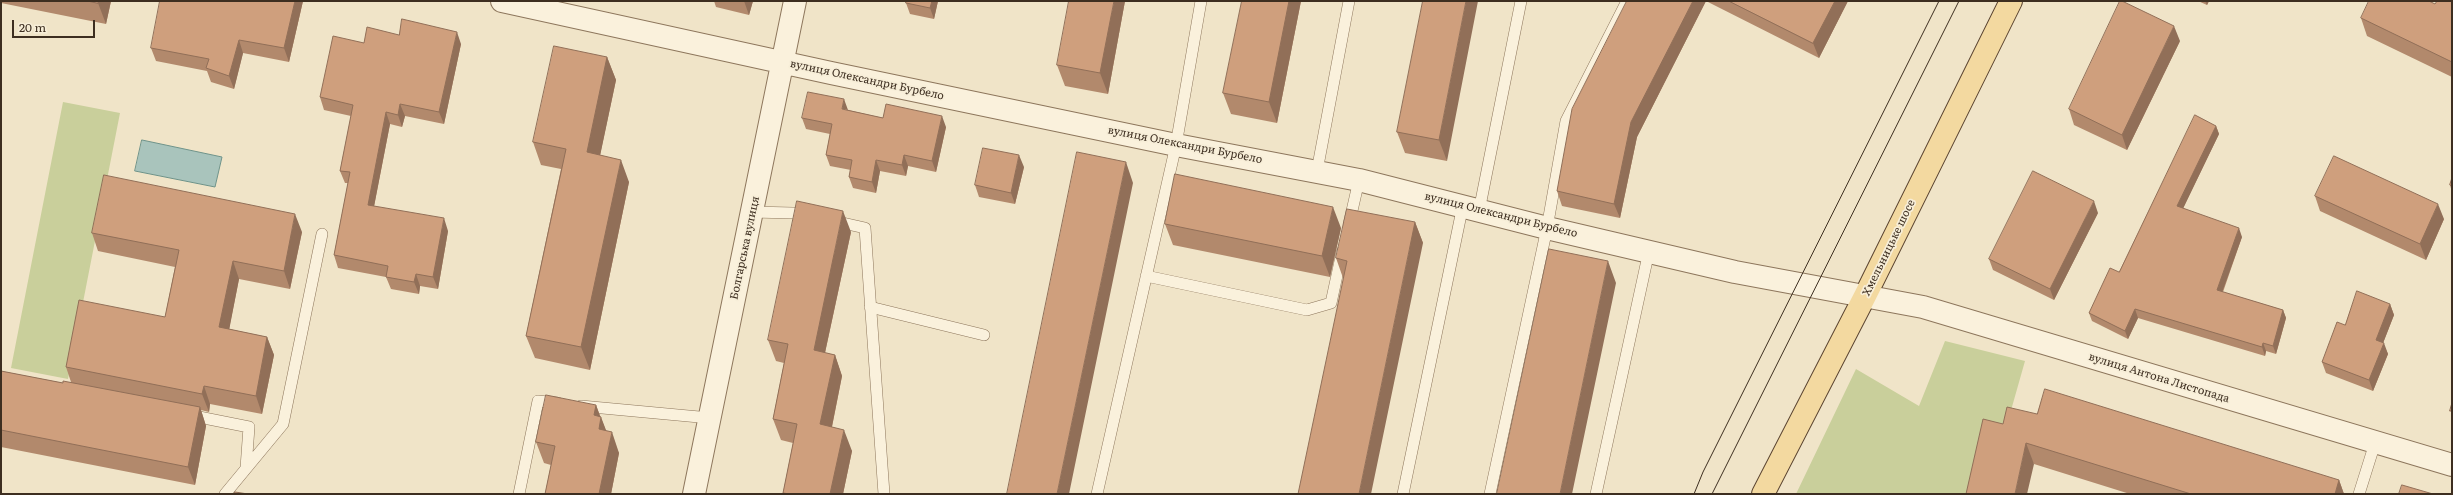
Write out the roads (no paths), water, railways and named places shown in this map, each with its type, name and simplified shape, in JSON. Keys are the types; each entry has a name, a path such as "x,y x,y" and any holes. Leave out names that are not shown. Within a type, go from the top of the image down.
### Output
{"main road":[{"name":"Хмельницьке шосе","path":"1763,494 1865,296 2011,1"}],"street":[{"name":"вулиця Олександри Бурбело","path":"502,1 783,63 1176,145 1359,180 1547,228 1735,272 1865,296"},
{"name":"Болгарська вулиця","path":"694,494 795,1"},
{"name":"вулиця Антона Листопада","path":"1865,296 1923,307 2452,465"}],"lane":[{"path":"1097,494 1176,145 1201,1"},
{"path":"1317,171 1349,1"},
{"path":"1403,494 1521,1"},
{"path":"1490,494 1547,228 1566,121 1627,1"},
{"path":"1146,276 1307,310 1331,303 1359,180"},
{"path":"752,212 793,213 865,228 884,494"},
{"path":"225,494 283,424 322,234"},
{"path":"1596,494 1649,251"},
{"path":"870,307 984,335"},
{"path":"519,494 538,401 710,418"},
{"path":"178,413 249,427 246,468"},
{"path":"2359,494 2375,443"}],"water":[{"path":"142,140 222,157 215,187 135,171"}],"tram line":[{"path":"1694,494 1703,472 1939,1"},
{"path":"1712,494 1959,1"}]}
